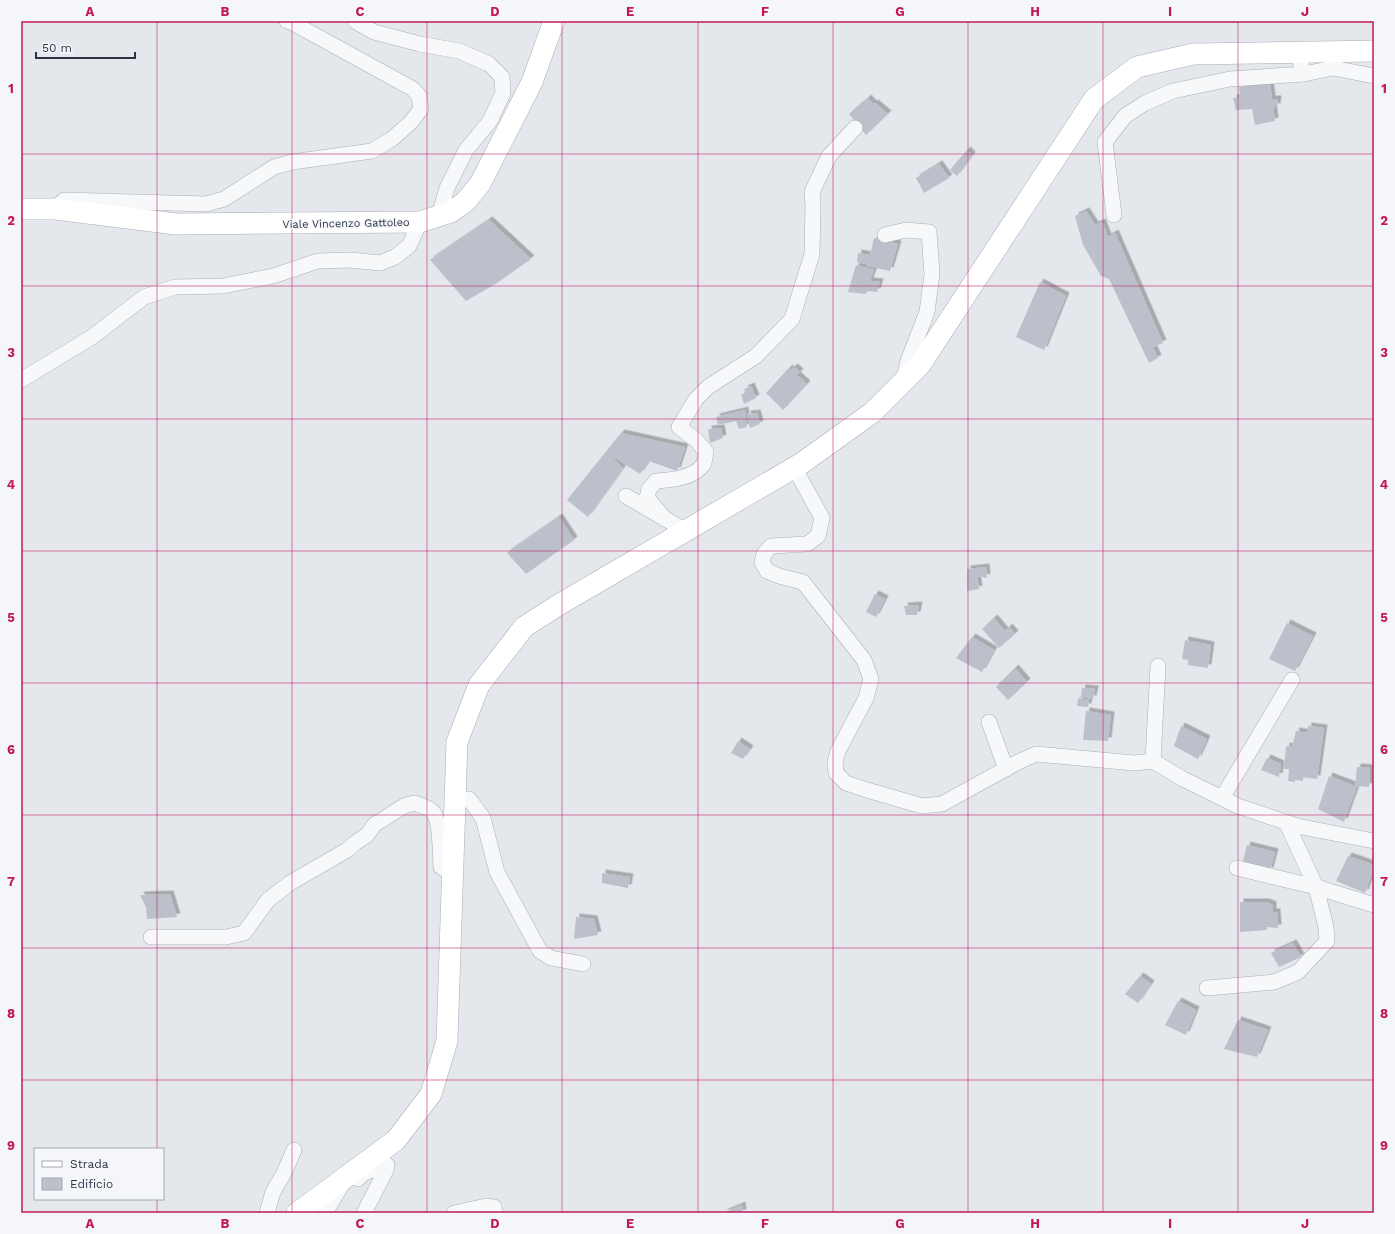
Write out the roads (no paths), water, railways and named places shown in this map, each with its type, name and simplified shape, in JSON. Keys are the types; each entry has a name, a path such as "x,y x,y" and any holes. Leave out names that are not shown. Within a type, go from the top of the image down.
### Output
{"main road":[{"name":"Viale Vincenzo Gattoleo","path":"21,209 55,209 176,224 420,222 451,212 465,202 480,184 532,82 554,21"},
{"path":"297,1213 343,1182 396,1140 431,1094 447,1041 457,742 479,685 524,628 560,604 794,467 873,412 920,365 1094,99 1137,67 1192,54 1374,51"}],"street":[{"path":"55,209 64,200 206,204 224,199 274,167 292,162 372,151 392,139 411,122 421,109 419,96 413,89 287,21"},
{"path":"355,21 374,32 420,44 459,51 489,64 502,77 503,93 490,121 466,150 447,188 439,216"},
{"path":"1297,52 1304,74"},
{"path":"1114,215 1104,142 1125,116 1146,103 1174,91 1230,79 1304,74 1333,68 1374,76"},
{"path":"665,519 647,498 649,489 656,481 669,480 694,473 704,464 706,452 696,440 678,426 696,399 708,387 756,356 792,319 812,254 812,192 829,156 855,128"},
{"path":"21,380 92,337 144,297 175,287 223,286 273,276 318,261 350,260 380,263 395,257 409,246 420,222"},
{"path":"885,235 906,230 929,232 932,274 927,312 908,361 903,382"},
{"path":"794,467 822,518 818,536 807,544 771,546 764,554 762,562 767,570 778,576 803,582 864,660 871,679 866,698 838,751 835,762 836,773 846,783 922,806 942,804 1036,754 1127,762 1153,761 1183,779 1238,806 1298,826 1374,841"},
{"path":"626,496 686,531"},
{"path":"1153,761 1158,666"},
{"path":"1222,798 1292,680"},
{"path":"989,722 1006,769"},
{"path":"469,799 483,818 498,872 540,951 551,958 583,964"},
{"path":"151,937 226,937 244,933 268,900 290,883 347,850 367,835 374,825 404,806 414,803 433,811 440,836 439,847 441,867 452,874"},
{"path":"1207,988 1274,982 1298,972 1327,941 1326,927 1316,887 1286,822"},
{"path":"1236,868 1316,887 1374,905"},
{"path":"267,1213 273,1192 284,1173 294,1150"},
{"path":"325,1213 343,1182 353,1182 363,1174 386,1165 386,1170 364,1213"},
{"path":"454,1213 486,1206 494,1207 495,1213"}]}
